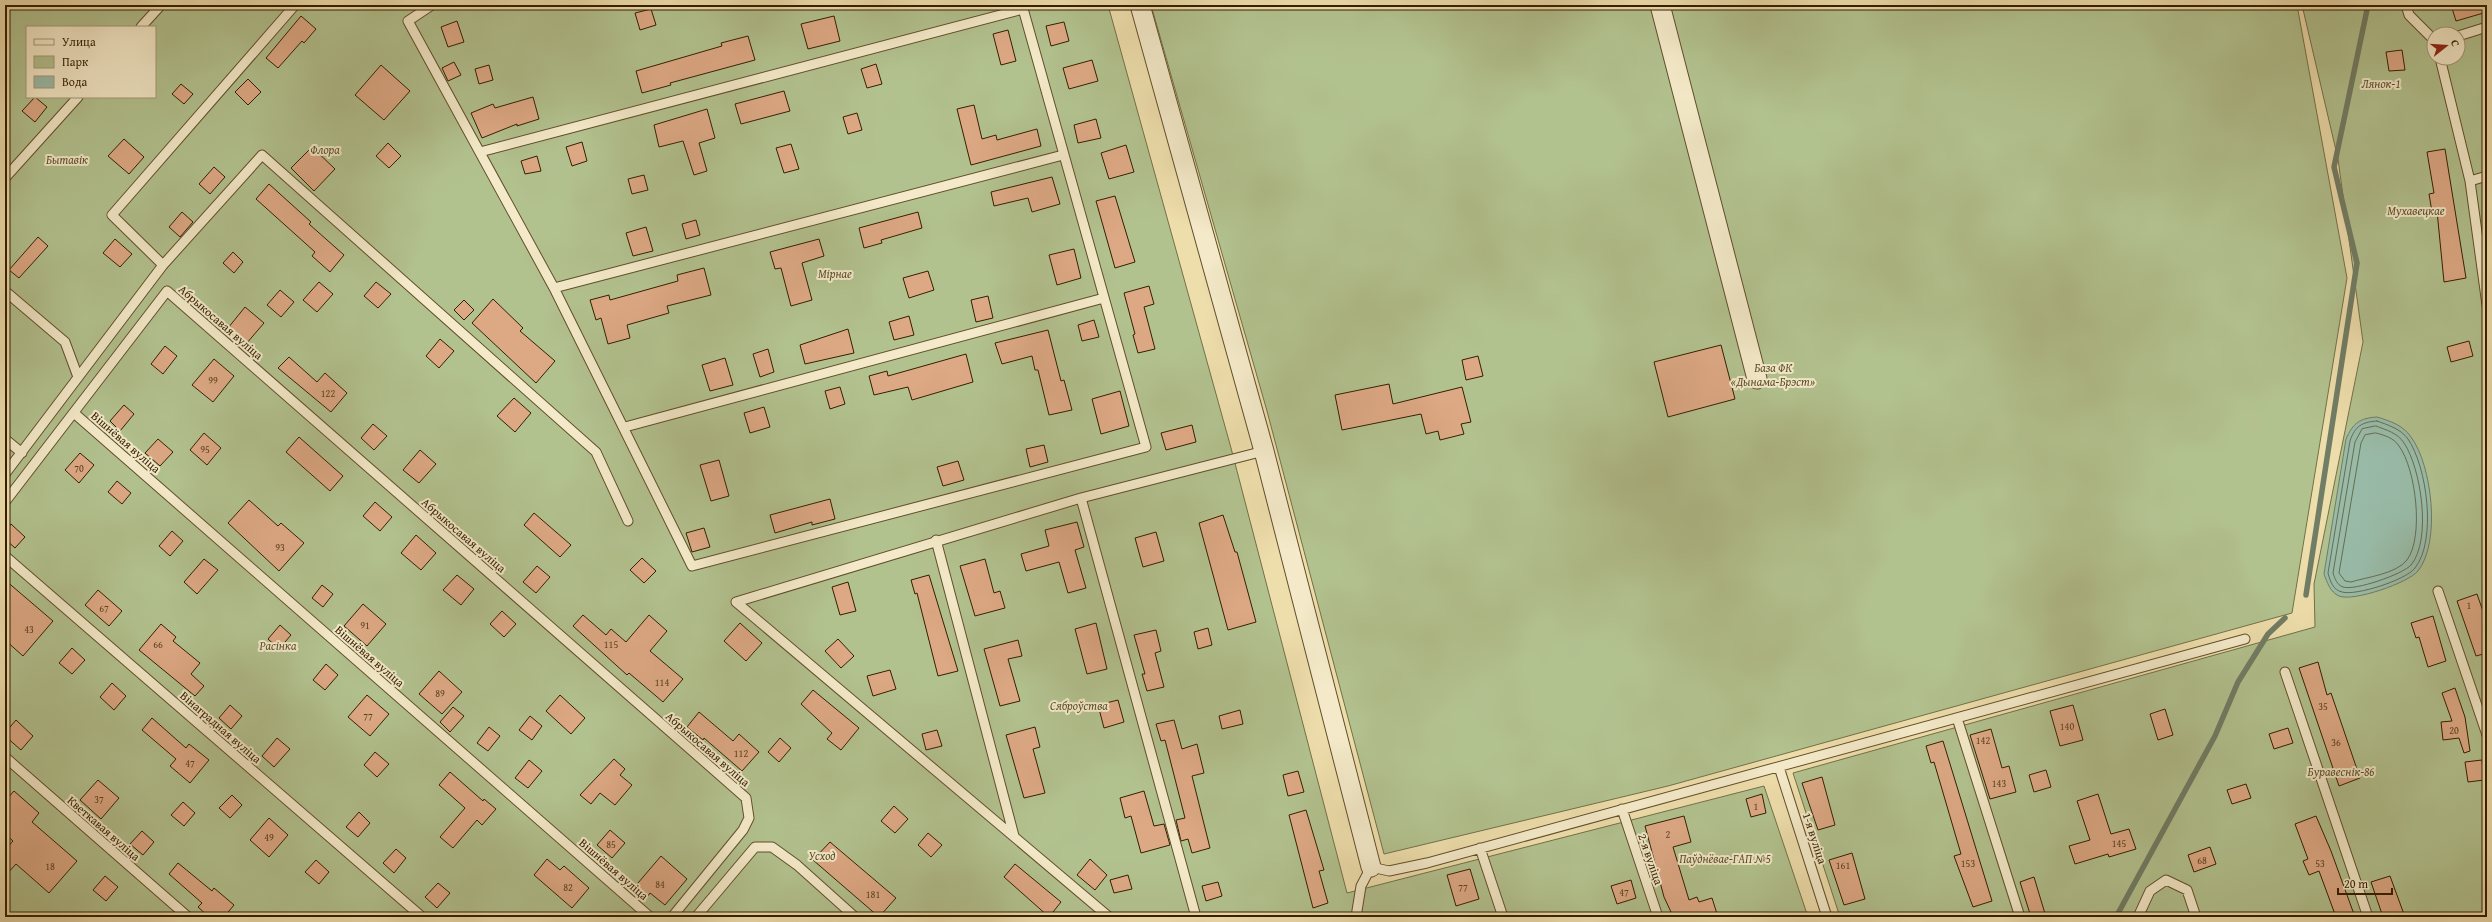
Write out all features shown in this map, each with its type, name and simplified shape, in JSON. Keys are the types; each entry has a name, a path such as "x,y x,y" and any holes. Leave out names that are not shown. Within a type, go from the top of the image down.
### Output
{"street":[{"path":"1140,5 1264,451 1371,867"},
{"path":"1660,5 1757,379"}],"lane":[{"path":"142,26 161,5"},
{"path":"163,265 112,215 294,5"},
{"path":"432,5 408,21 554,288 692,566 1146,447 1023,7 480,152"},
{"path":"2406,5 2409,15 2426,32"},
{"path":"2466,34 2487,27"},
{"path":"2442,66 2470,181 2487,305"},
{"path":"5,178 77,98"},
{"path":"554,288 1063,154"},
{"path":"5,474 163,265 262,155 596,452 628,521"},
{"path":"2470,181 2487,176"},
{"path":"5,291 65,342 78,377"},
{"name":"Абрыкосавая вуліца","path":"74,413 167,291 746,798 749,818 743,830 672,917"},
{"path":"624,427 1104,298"},
{"path":"5,502 74,413"},
{"name":"Вішнёвая вуліца","path":"74,413 650,917"},
{"path":"5,439 22,453"},
{"path":"1109,917 736,602 936,540 1081,498 1264,451"},
{"path":"1081,498 1196,917"},
{"path":"936,540 1014,836"},
{"name":"Вінаградная вуліца","path":"5,556 422,917"},
{"path":"2438,591 2487,735"},
{"path":"1356,917 1361,886 1371,867 1389,871 1480,848 2245,639"},
{"path":"2285,672 2368,917"},
{"path":"1957,718 2020,917"},
{"name":"Кветкавая вуліца","path":"5,757 188,917"},
{"name":"1-я вуліца","path":"1779,767 1827,917"},
{"name":"2-я вуліца","path":"1622,809 1658,917"},
{"path":"696,917 755,847 772,847 797,865 855,917"},
{"path":"1480,848 1503,917"},
{"path":"2138,917 2150,891 2166,880 2187,890 2196,917"}],"green space":[{"path":"5,5 1108,5 1231,448 1347,893 1764,786 1808,917 5,917"},
{"name":"База ФК «Дынама-Брэст»","path":"1151,5 2297,5 2347,278 2292,613 1668,786 1384,854 1267,411"},
{"name":"Буравеснік-86","path":"2302,5 2487,5 2487,917 1840,917 1793,773 2315,627 2314,584 2363,342 2338,159"}],"water":[{"path":"2377,417 2404,429 2411,437 2418,450 2429,484 2431,504 2430,542 2425,558 2418,571 2412,576 2392,586 2368,594 2346,597 2339,596 2331,589 2324,574 2346,439 2351,429 2358,422"}],"building":[{"path":"2451,5 2487,5 2487,12 2456,21"},
{"path":"651,9 656,25 640,30 635,13"},
{"path":"301,16 316,29 304,43 302,41 278,68 266,58"},
{"path":"834,16 840,41 808,49 801,24"},
{"path":"457,21 464,42 448,47 441,27"},
{"path":"1064,22 1069,41 1051,46 1046,26"},
{"path":"1008,30 1016,61 1001,65 993,34"},
{"path":"748,36 755,60 670,83 671,85 642,93 636,71 722,46 721,43"},
{"path":"2402,50 2405,70 2389,71 2386,52"},
{"path":"1092,60 1098,81 1069,89 1063,68"},
{"path":"454,62 461,75 448,81 442,68"},
{"path":"876,64 882,84 867,88 861,69"},
{"path":"381,65 410,91 384,120 355,95"},
{"path":"489,65 493,80 479,84 475,69"},
{"path":"248,79 261,92 248,105 235,92"},
{"path":"181,84 193,94 184,104 172,94"},
{"path":"784,91 790,111 741,124 735,104"},
{"path":"533,97 539,119 517,126 517,124 482,138 471,113 493,104 495,108"},
{"path":"34,98 36,98 47,107 35,122 22,111"},
{"path":"974,105 982,139 996,135 997,140 1037,129 1041,146 971,165 957,109"},
{"path":"707,109 715,138 699,143 707,171 694,175 683,141 659,147 654,125"},
{"path":"857,113 862,130 848,134 843,117"},
{"path":"1096,119 1101,138 1078,143 1074,125"},
{"path":"124,139 144,157 129,174 108,156"},
{"path":"582,142 587,161 572,166 566,147"},
{"path":"388,143 401,156 389,168 376,156"},
{"path":"791,144 799,169 784,173 776,148"},
{"path":"1126,145 1134,172 1109,179 1101,153"},
{"path":"312,147 335,169 314,191 291,168"},
{"path":"2445,149 2466,278 2444,282 2437,211 2432,212 2429,194 2434,193 2427,152"},
{"path":"537,156 541,171 525,174 521,161"},
{"path":"214,167 225,177 210,194 199,184"},
{"path":"644,175 648,190 632,194 628,179"},
{"path":"1052,177 1060,204 1032,212 1028,198 994,206 991,192"},
{"path":"269,184 311,222 309,224 344,255 330,272 312,256 315,252 256,199"},
{"path":"1115,196 1135,262 1115,268 1096,201"},
{"path":"182,212 193,222 180,237 169,227"},
{"path":"918,212 922,228 881,240 882,243 864,248 859,228"},
{"path":"696,220 700,235 686,239 682,224"},
{"path":"646,227 653,251 633,256 626,233"},
{"path":"38,237 48,246 19,278 9,270"},
{"path":"115,239 132,254 120,267 103,253"},
{"path":"819,239 824,256 802,263 812,300 791,306 781,268 775,269 770,252"},
{"path":"1074,249 1081,278 1057,285 1049,255"},
{"path":"233,252 243,262 234,273 223,263"},
{"path":"704,268 711,295 667,306 669,313 627,325 630,338 608,344 601,318 596,320 590,300 609,295 610,300 678,281 677,275"},
{"path":"928,271 934,290 909,298 903,278"},
{"path":"319,282 333,294 317,312 303,300"},
{"path":"376,282 391,294 378,308 364,296"},
{"path":"1149,286 1154,304 1144,307 1155,349 1138,353 1133,335 1135,334 1124,293"},
{"path":"280,290 294,302 281,317 267,305"},
{"path":"988,296 993,318 976,322 971,300"},
{"path":"493,299 523,328 520,331 555,361 536,383 472,323"},
{"path":"464,300 474,310 464,320 454,310"},
{"path":"245,307 264,323 246,344 228,328"},
{"path":"909,316 914,335 894,340 889,322"},
{"path":"1094,320 1099,337 1082,341 1078,325"},
{"path":"848,329 854,353 805,364 800,345"},
{"path":"1048,330 1061,381 1064,380 1072,410 1049,415 1038,370 1035,370 1032,356 1002,364 995,343"},
{"path":"440,339 454,351 439,368 426,356"},
{"path":"2469,341 2473,356 2451,362 2447,347"},
{"path":"1721,345 1735,399 1668,417 1654,362"},
{"path":"165,346 177,356 163,374 151,364"},
{"path":"768,349 774,372 760,377 753,354"},
{"path":"966,354 973,382 912,400 908,387 874,395 869,376 887,371 888,376"},
{"path":"1478,356 1483,376 1466,380 1462,360"},
{"path":"289,357 317,382 325,373 347,393 331,412 278,368"},
{"path":"725,358 733,385 710,391 702,365"},
{"path":"214,359 234,376 213,402 192,385"},
{"path":"1389,384 1393,404 1462,387 1471,422 1461,424 1464,434 1440,440 1438,431 1426,434 1421,414 1342,430 1335,395"},
{"path":"840,387 845,404 830,409 825,391"},
{"path":"1120,391 1129,426 1101,434 1092,399"},
{"path":"514,398 531,413 515,432 497,416"},
{"path":"124,405 134,414 120,431 110,421"},
{"path":"764,407 770,427 750,433 744,413"},
{"path":"373,424 387,436 374,450 361,438"},
{"path":"1192,425 1196,442 1166,450 1161,433"},
{"path":"204,433 221,448 207,465 190,450"},
{"path":"299,437 343,476 330,491 286,452"},
{"path":"158,439 173,452 160,466 145,453"},
{"path":"1044,445 1048,462 1030,467 1026,449"},
{"path":"420,450 436,464 419,483 403,470"},
{"path":"80,453 94,465 79,483 65,470"},
{"path":"719,460 729,496 711,501 700,465"},
{"path":"958,461 964,480 943,486 937,467"},
{"path":"117,481 131,493 122,504 108,492"},
{"path":"830,499 835,519 812,525 812,522 775,533 770,515"},
{"path":"249,500 278,526 281,523 304,543 279,571 228,523"},
{"path":"375,502 392,517 380,531 363,516"},
{"path":"534,513 571,545 560,557 524,525"},
{"path":"1223,515 1235,552 1237,552 1256,622 1228,630 1199,523"},
{"path":"1077,522 1084,547 1075,550 1086,588 1068,593 1059,562 1026,571 1021,554 1049,546 1045,530"},
{"path":"11,524 25,537 15,548 5,539 5,532"},
{"path":"704,528 710,547 692,552 686,533"},
{"path":"172,531 183,541 170,556 159,546"},
{"path":"1156,532 1164,561 1143,567 1135,538"},
{"path":"416,535 436,553 421,570 401,553"},
{"path":"642,558 656,571 644,583 630,570"},
{"path":"204,559 218,570 197,594 184,582"},
{"path":"985,559 994,593 1000,591 1005,608 975,616 960,566"},
{"path":"537,566 550,577 536,593 523,582"},
{"path":"457,575 474,589 461,605 443,590"},
{"path":"929,575 958,671 938,676 917,593 915,594 911,580"},
{"path":"5,580 53,621 23,656 5,640"},
{"path":"848,582 856,611 840,615 832,587"},
{"path":"322,585 333,594 323,607 312,598"},
{"path":"98,590 122,611 109,626 85,605"},
{"path":"2477,594 2487,623 2487,653 2476,656 2457,601"},
{"path":"363,604 386,624 367,646 344,626"},
{"path":"502,611 516,624 504,637 490,624"},
{"path":"583,615 606,635 611,629 626,642 649,615 667,631 650,651 683,679 663,702 629,673 627,675 573,626"},
{"path":"2433,616 2446,661 2428,667 2419,637 2416,638 2411,623"},
{"path":"740,623 762,643 746,661 724,641"},
{"path":"1096,623 1107,669 1087,674 1075,629"},
{"path":"161,624 176,637 173,641 200,663 191,674 204,686 195,696 139,650"},
{"path":"280,625 291,635 279,649 268,639"},
{"path":"1208,628 1212,645 1198,649 1194,632"},
{"path":"1156,630 1161,651 1155,653 1164,687 1147,691 1142,674 1145,674 1134,635"},
{"path":"838,639 854,656 841,668 825,651"},
{"path":"1018,640 1022,656 1008,659 1020,701 1000,706 984,649"},
{"path":"72,648 85,660 72,674 59,663"},
{"path":"2318,662 2327,695 2331,693 2360,778 2339,786 2299,668"},
{"path":"326,664 338,675 325,690 313,680"},
{"path":"890,670 896,689 873,696 867,676"},
{"path":"439,671 462,692 442,714 419,694"},
{"path":"112,683 126,696 114,710 100,697"},
{"path":"2455,688 2465,717 2470,751 2464,753 2459,738 2443,740 2441,722 2452,721 2442,693"},
{"path":"813,690 859,728 841,750 827,739 832,733 801,704"},
{"path":"367,695 389,714 370,736 348,717"},
{"path":"560,695 585,718 571,734 546,711"},
{"path":"1118,700 1124,722 1104,728 1098,705"},
{"path":"230,705 242,716 231,729 219,718"},
{"path":"2073,705 2083,740 2060,746 2050,711"},
{"path":"453,707 464,716 450,732 440,722"},
{"path":"2165,709 2173,735 2158,740 2150,714"},
{"path":"1240,710 1243,724 1222,729 1219,716"},
{"path":"699,712 733,741 739,734 759,752 742,771 704,738 703,740 687,727"},
{"path":"530,716 542,726 532,740 519,730"},
{"path":"152,718 186,748 189,744 209,760 190,783 170,766 176,759 142,730"},
{"path":"16,720 33,736 21,750 5,736 5,733"},
{"path":"1174,720 1182,749 1197,744 1204,773 1192,776 1210,848 1192,853 1188,839 1181,841 1176,820 1185,818 1165,740 1161,741 1156,724"},
{"path":"489,727 500,736 488,751 477,743"},
{"path":"1035,727 1040,747 1033,749 1045,793 1024,798 1006,735"},
{"path":"2288,728 2293,743 2274,749 2269,734"},
{"path":"1991,729 2002,768 2009,766 2016,792 1990,799 1970,735"},
{"path":"937,730 942,746 926,750 922,734"},
{"path":"277,738 290,749 274,767 262,756"},
{"path":"780,738 791,748 779,762 768,752"},
{"path":"1943,741 1992,901 1973,907 1954,856 1961,854 1934,762 1931,763 1926,746"},
{"path":"375,752 389,764 377,777 364,765"},
{"path":"614,759 625,769 620,775 632,785 615,805 600,793 591,804 580,795"},
{"path":"529,760 542,771 528,788 515,778"},
{"path":"2482,760 2484,780 2468,782 2465,762"},
{"path":"2046,770 2051,787 2034,792 2029,775"},
{"path":"1298,771 1304,792 1288,796 1283,775"},
{"path":"450,772 483,801 484,799 496,809 482,825 477,820 453,848 440,837 465,808 439,785"},
{"path":"1822,777 1835,825 1818,830 1802,783"},
{"path":"98,780 119,798 101,819 80,800"},
{"path":"2246,784 2251,798 2232,804 2227,790"},
{"path":"14,791 39,813 32,822 77,861 49,893 16,864 5,876 5,850 13,841 5,834 5,801"},
{"path":"1144,791 1154,826 1164,824 1170,845 1141,853 1131,816 1125,818 1120,798"},
{"path":"1762,794 1766,813 1751,817 1746,799"},
{"path":"2098,794 2111,834 2129,829 2136,849 2109,857 2108,854 2075,864 2069,846 2090,840 2077,801"},
{"path":"232,795 242,805 230,818 219,808"},
{"path":"183,802 195,813 184,826 171,815"},
{"path":"894,806 908,819 895,833 881,821"},
{"path":"1306,810 1324,870 1319,871 1328,903 1313,908 1289,815"},
{"path":"359,812 370,823 358,837 346,827"},
{"path":"1684,816 1691,842 1673,847 1689,900 1697,897 1699,902 1712,898 1718,917 1664,917 1664,915 1671,912 1664,897 1645,826"},
{"path":"2316,816 2331,851 2355,917 2336,917 2319,871 2309,875 2303,861 2308,859 2295,824"},
{"path":"269,818 288,835 269,857 250,840"},
{"path":"610,830 625,843 612,858 597,845"},
{"path":"142,831 154,842 143,855 130,844"},
{"path":"928,833 942,845 931,857 918,845"},
{"path":"830,842 896,898 879,917 813,860"},
{"path":"2210,847 2216,864 2194,872 2188,855"},
{"path":"396,849 406,858 394,873 383,863"},
{"path":"1852,853 1865,899 1844,905 1829,860"},
{"path":"661,856 687,879 665,905 650,893 644,901 632,890"},
{"path":"547,859 560,870 564,866 589,888 572,908 534,875"},
{"path":"1090,859 1107,875 1095,890 1077,875"},
{"path":"316,860 329,872 319,884 305,872"},
{"path":"178,863 212,891 214,888 234,905 224,917 209,917 198,907 202,903 169,874"},
{"path":"1015,864 1061,902 1049,917 1004,877"},
{"path":"1470,869 1479,899 1456,906 1447,875"},
{"path":"1128,875 1132,889 1114,893 1110,880"},
{"path":"105,876 118,887 106,901 93,890"},
{"path":"2390,876 2405,917 2383,917 2371,882"},
{"path":"2034,877 2046,917 2031,917 2020,882"},
{"path":"1631,880 1636,898 1617,904 1611,886"},
{"path":"1218,882 1222,896 1206,901 1202,886"},
{"path":"438,883 450,893 437,908 425,897"}],"waterway":[{"path":"2306,595 2357,263 2334,167 2368,5"},
{"path":"2116,917 2215,736 2238,682 2268,634 2285,618"}],"park label":[{"name":"Лянок-1","path":"2381,83"},
{"name":"Флора","path":"325,149"},
{"name":"Бытавік","path":"67,159"},
{"name":"Мухавецкае","path":"2416,210"},
{"name":"Мірнае","path":"835,273"},
{"name":"Расінка","path":"278,645"},
{"name":"Сяброўства","path":"1079,705"},
{"name":"Усход","path":"822,855"},
{"name":"Паўднёвае-ГАП №5","path":"1725,858"}]}
